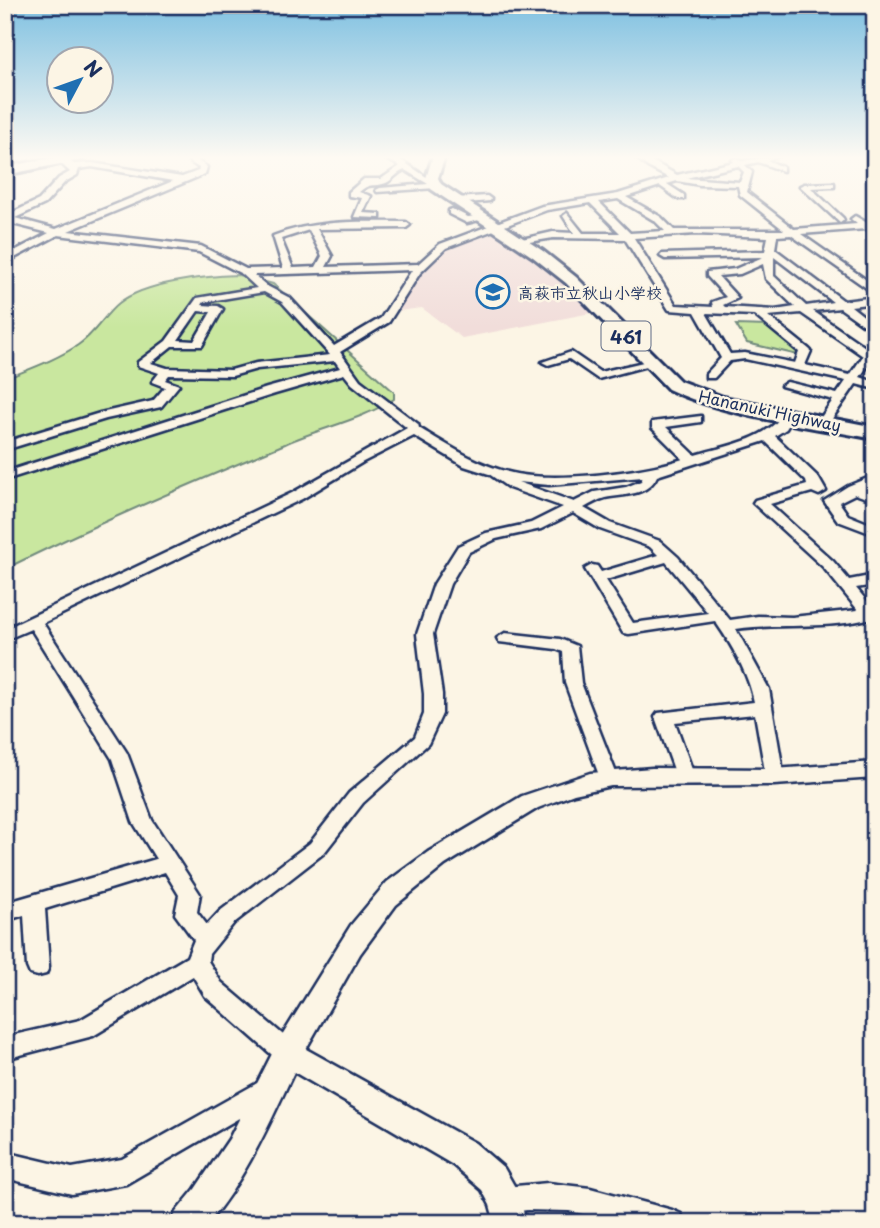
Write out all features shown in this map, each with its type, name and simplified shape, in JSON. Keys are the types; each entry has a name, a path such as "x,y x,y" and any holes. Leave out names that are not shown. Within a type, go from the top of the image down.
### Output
{"main road":[{"name":"Hananuki Highway","path":"474,213 501,229 571,280 652,363 683,390 720,402 875,433"}],"street":[{"path":"5,260 57,232 102,213"},
{"path":"358,213 391,217 389,225"},
{"path":"266,289 201,300 170,343 142,365 166,371 232,373 256,366 335,354 385,320 420,267 443,246 501,229 534,213"},
{"path":"605,213 628,236 673,308 757,312 804,310 875,300"},
{"path":"648,213 672,233"},
{"path":"768,213 875,290"},
{"path":"833,213 840,220"},
{"path":"567,216 579,232 573,235"},
{"path":"7,217 57,232 197,248 245,272 295,309 361,386 411,424 413,430 455,456 494,472 523,479 549,481 652,472 767,436 782,426 788,416"},
{"path":"782,225 875,217"},
{"path":"501,229 628,236 730,231 774,234 866,226 855,219"},
{"path":"289,270 276,238 287,233 343,224 405,225"},
{"path":"312,228 327,256 319,270"},
{"path":"501,229 552,231"},
{"path":"774,234 769,277 804,310 873,356 853,379 823,423"},
{"path":"573,235 584,247"},
{"path":"723,311 716,304 733,298 710,274 737,271 770,254"},
{"path":"666,256 770,254 843,304 875,330"},
{"path":"245,272 420,267"},
{"path":"170,343 198,344 218,309 195,309"},
{"path":"699,310 727,358"},
{"path":"757,312 805,351 799,367"},
{"path":"548,362 571,355 598,376 652,363"},
{"path":"710,376 727,358 745,356 875,386"},
{"path":"5,476 271,391 346,370"},
{"path":"5,446 104,416 157,404 173,385 158,382 166,371"},
{"path":"787,386 839,398"},
{"path":"693,461 656,425 697,419"},
{"path":"5,635 297,496 358,458 413,430"},
{"path":"767,436 813,480 814,487 831,501 843,518 875,531"},
{"path":"494,472 514,485 573,507 605,526 655,544 669,556 722,620 760,689 775,777"},
{"path":"652,472 647,483 629,491 598,495 536,526 491,536 463,549 442,584 425,634 433,714 422,740 356,798 317,848 227,917 206,939 198,951 197,962 213,989 225,1002 287,1053 464,1154 493,1180 508,1211 527,1195 575,1196 672,1223"},
{"path":"831,501 875,479"},
{"path":"669,556 594,574 629,629 722,620 792,622 869,614 828,564 760,503 814,487"},
{"path":"853,489 875,497"},
{"path":"845,585 875,580"},
{"path":"34,622 121,758 143,822 190,894 186,914 206,939"},
{"path":"505,638 560,644 571,650 573,683 609,778"},
{"path":"685,775 664,717 764,706"},
{"path":"187,1223 211,1196 287,1053 353,942 380,906 401,885 439,857 529,802 576,784 609,778 685,775 775,777 875,770"},
{"path":"5,912 34,906 168,863"},
{"path":"34,906 38,967"},
{"path":"5,1048 85,1028 197,962"},
{"path":"5,1165 72,1181 126,1171 271,1086"}],"shaded area":[{"name":"高萩市立秋山小学校","path":"499,231 560,277 596,312 462,338 422,308 398,311 427,264 448,248"}],"green space":[{"path":"238,275 273,284 394,392 394,399 368,413 298,438 144,504 5,569 5,379 52,360 78,345 119,303 130,296 160,285"},
{"path":"736,325 768,326 799,348 798,355 747,343"}],"place":[{"name":"高萩市立秋山小学校","path":"493,292"}]}
